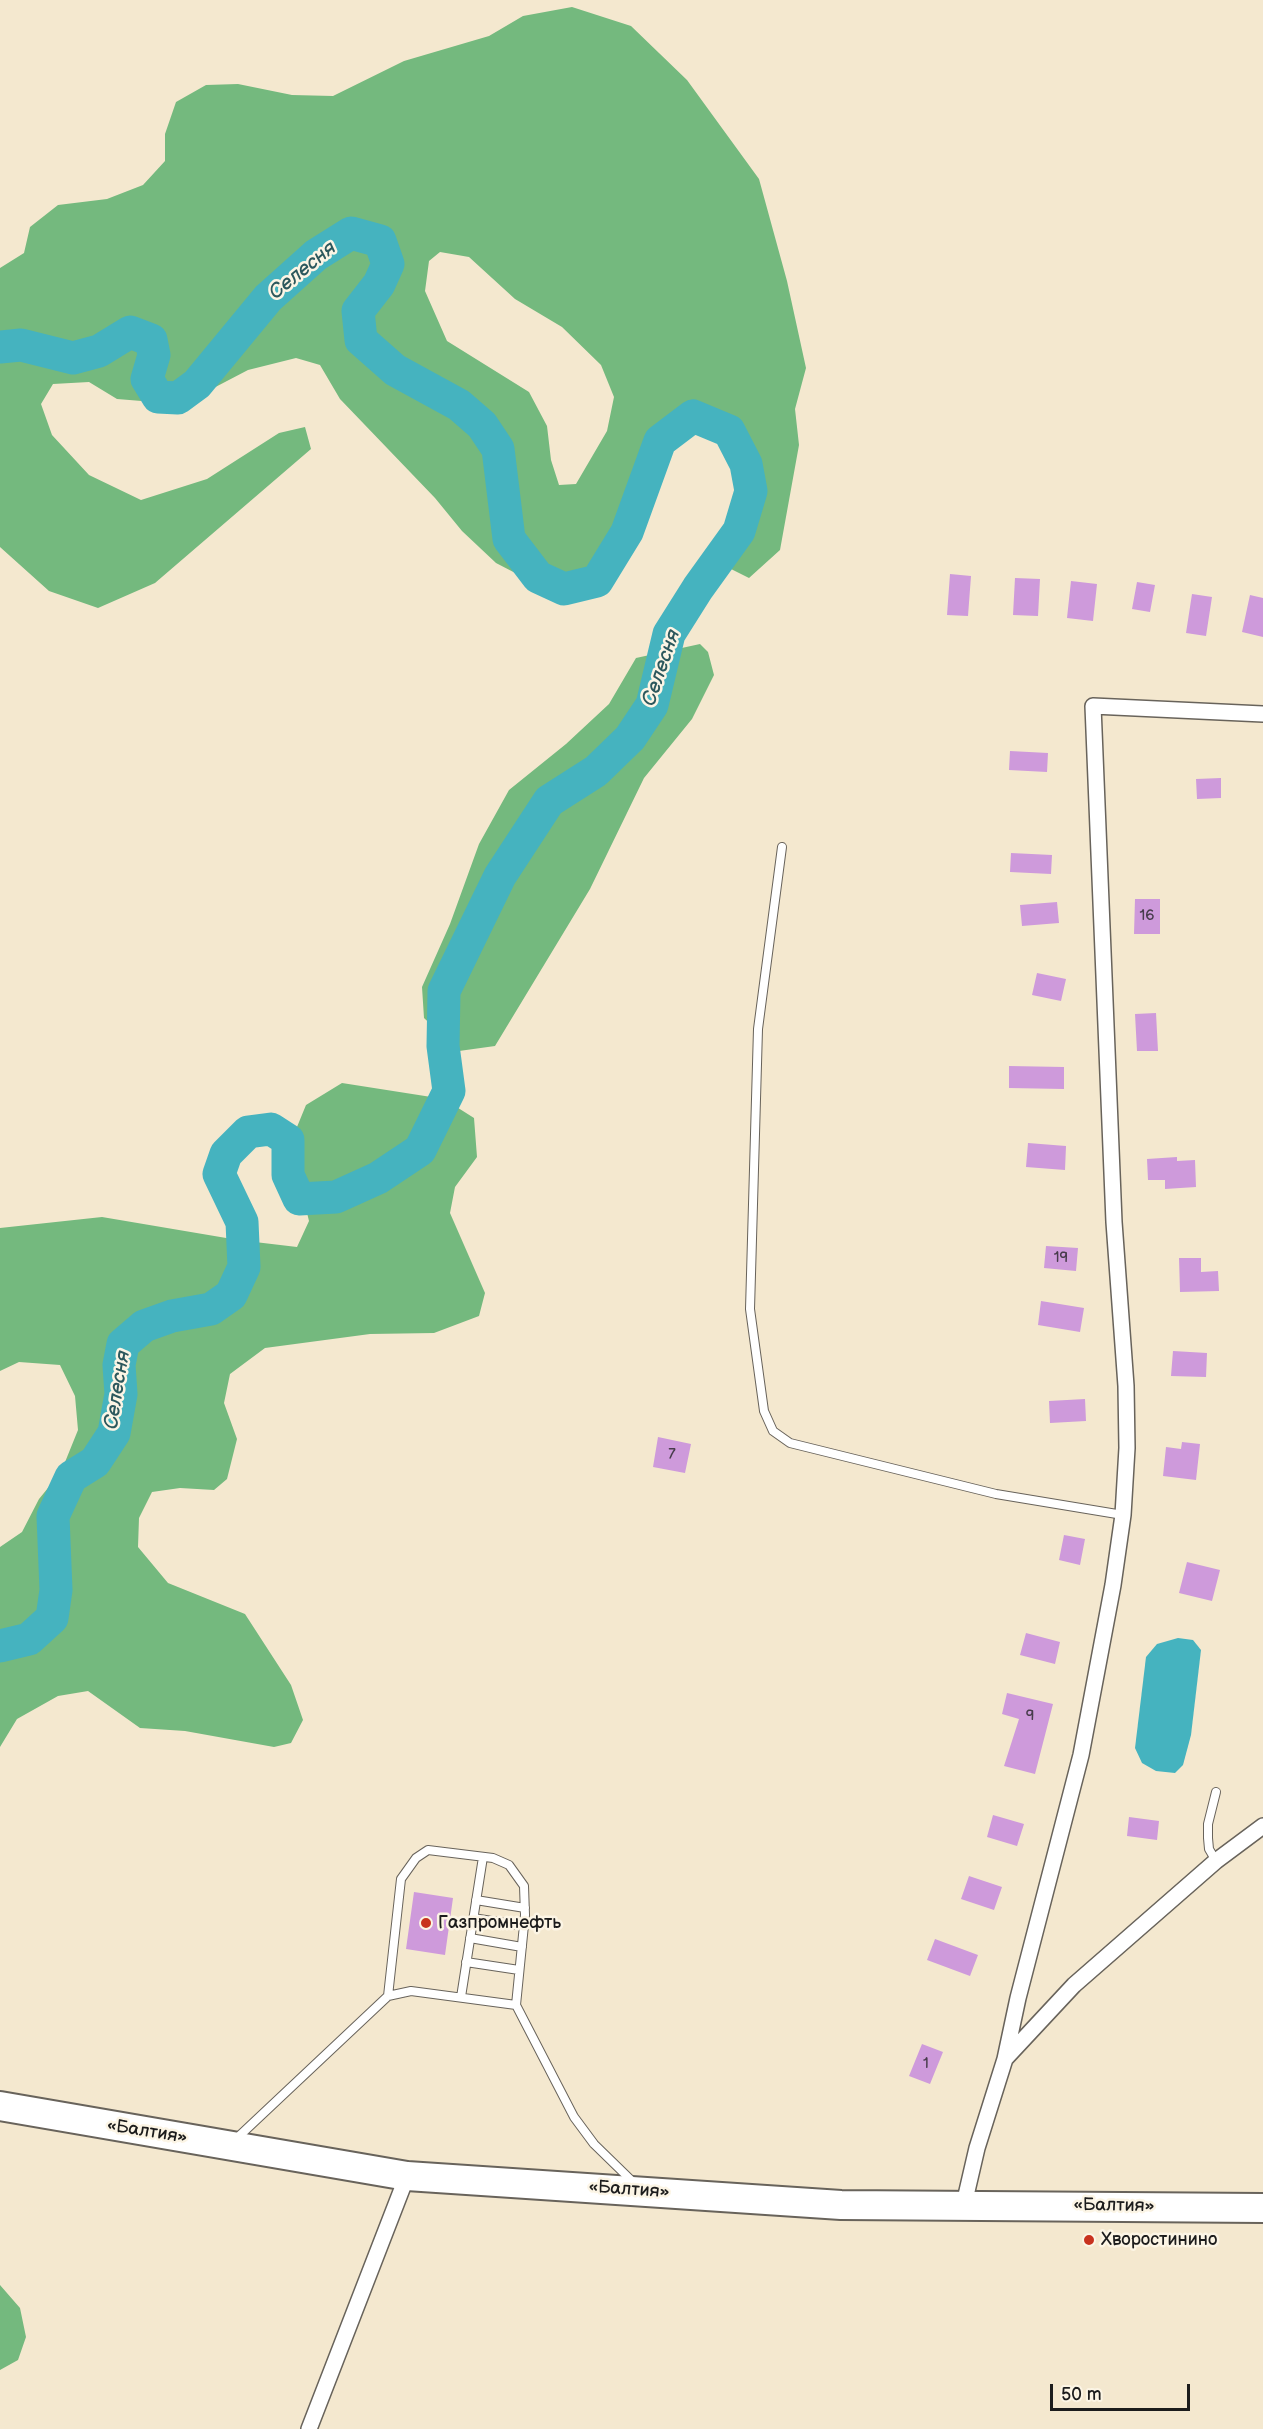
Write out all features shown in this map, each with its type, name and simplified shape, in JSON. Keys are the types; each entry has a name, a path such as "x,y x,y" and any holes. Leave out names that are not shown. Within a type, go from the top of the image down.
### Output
{"highway":[{"name":"«Балтия»","path":"0,2106 407,2176 841,2205 964,2204 1263,2208"}],"street":[{"path":"964,2204 977,2148 1005,2059 1018,1998 1081,1755 1123,1515 1127,1448 1126,1386 1114,1222 1093,706 1263,714"},
{"path":"1005,2059 1074,1984 1216,1861 1263,1826"},
{"path":"309,2429 407,2176"}],"lane":[{"path":"782,847 758,1029 750,1309 764,1412 773,1431 790,1443 996,1494 1123,1515"},
{"path":"1216,1792 1208,1824 1209,1849 1216,1861"},
{"path":"388,1996 401,1880 416,1858 428,1850 483,1857 509,1865 524,1886 524,1926 516,2006 574,2117 602,2152 643,2191"},
{"path":"461,1997 483,1857"},
{"path":"476,1900 525,1908"},
{"path":"473,1918 524,1926"},
{"path":"470,1938 522,1947"},
{"path":"466,1962 519,1970"},
{"path":"229,2145 388,1996 411,1991 516,2006"}],"green space":[{"path":"572,7 631,26 687,80 759,179 787,281 806,368 795,409 799,445 780,550 749,578 725,566 751,491 746,464 729,432 693,416 660,441 627,532 597,581 564,589 523,577 496,563 462,531 435,498 340,399 320,365 296,358 248,370 204,393 154,402 117,399 89,382 53,384 41,404 52,435 89,475 141,500 207,479 279,433 305,427 311,449 155,583 98,608 49,591 0,547 0,268 24,253 30,227 58,205 107,199 143,185 165,161 165,134 176,102 206,85 238,84 292,95 333,96 404,61 489,36 523,16","holes":["440,252 469,257 515,299 562,327 601,365 614,397 607,431 576,484 559,485 551,460 547,426 529,392 447,341 425,291 429,261"]},
{"path":"700,644 708,652 714,675 692,719 644,778 590,889 495,1046 459,1051 424,1018 422,987 450,924 479,844 509,790 566,744 609,704 636,658"},
{"path":"342,1083 444,1099 474,1118 477,1157 455,1187 450,1213 485,1293 479,1316 434,1333 370,1334 265,1348 230,1374 224,1403 237,1439 227,1479 214,1490 180,1488 152,1492 139,1518 138,1547 168,1583 245,1614 291,1685 303,1720 291,1743 274,1747 185,1731 140,1728 88,1691 58,1696 17,1719 0,1747 0,1547 22,1532 39,1499 61,1472 78,1430 75,1396 60,1365 19,1362 0,1371 0,1228 102,1217 238,1240 297,1247 309,1221 290,1144 306,1105"},
{"path":"0,2285 20,2308 26,2337 18,2360 0,2370"}],"water":[{"path":"1178,1638 1193,1640 1201,1650 1191,1735 1183,1765 1175,1773 1156,1771 1142,1763 1135,1748 1146,1657 1157,1644"}],"building":[{"path":"950,574 971,576 968,616 947,615"},
{"path":"1015,578 1040,579 1038,616 1013,615"},
{"path":"1071,581 1097,584 1093,621 1067,618"},
{"path":"1137,582 1155,585 1150,612 1132,609"},
{"path":"1192,594 1212,597 1206,636 1186,633"},
{"path":"1250,595 1263,598 1263,637 1242,632"},
{"path":"1010,751 1048,753 1047,772 1009,770"},
{"path":"1221,778 1221,798 1197,799 1196,779"},
{"path":"1011,853 1052,855 1051,874 1010,872"},
{"path":"1135,899 1160,899 1160,934 1134,934"},
{"path":"1057,902 1059,923 1022,926 1020,905"},
{"path":"1037,973 1066,979 1061,1001 1032,995"},
{"path":"1156,1013 1158,1051 1137,1051 1135,1014"},
{"path":"1009,1066 1064,1067 1064,1089 1009,1088"},
{"path":"1028,1143 1066,1146 1065,1170 1026,1167"},
{"path":"1177,1157 1177,1161 1195,1160 1196,1187 1165,1189 1165,1180 1148,1180 1147,1159"},
{"path":"1046,1246 1078,1248 1076,1271 1044,1268"},
{"path":"1179,1258 1201,1258 1201,1272 1218,1271 1219,1291 1180,1292"},
{"path":"1041,1301 1084,1308 1080,1332 1038,1325"},
{"path":"1173,1351 1207,1353 1206,1377 1171,1376"},
{"path":"1085,1399 1086,1421 1050,1423 1049,1401"},
{"path":"658,1437 691,1444 685,1473 653,1467"},
{"path":"1182,1442 1200,1444 1196,1480 1163,1476 1166,1447 1181,1449"},
{"path":"1064,1535 1085,1539 1080,1565 1059,1560"},
{"path":"1187,1562 1220,1570 1212,1601 1179,1593"},
{"path":"1026,1633 1060,1642 1055,1664 1020,1655"},
{"path":"1007,1693 1053,1704 1035,1774 1004,1766 1019,1719 1002,1714"},
{"path":"993,1815 1024,1824 1017,1846 987,1837"},
{"path":"1129,1817 1159,1821 1157,1840 1127,1836"},
{"path":"969,1876 1002,1887 994,1910 961,1899"},
{"path":"414,1892 453,1898 445,1955 406,1949"},
{"path":"935,1939 978,1955 970,1976 927,1960"},
{"path":"922,2044 943,2052 930,2084 909,2076"}],"waterway":[{"name":"Селесня","path":"0,347 21,345 73,358 99,351 130,332 151,340 154,355 147,379 158,397 178,398 197,384 268,298 316,255 351,233 380,241 388,264 379,284 358,311 361,340 395,370 459,405 482,425 498,449 509,539 538,577 564,589 597,581 627,532 660,441 693,416 729,431 746,464 751,491 739,531 698,588 669,634 652,705 630,738 596,771 549,801 500,876 444,991 443,1046 449,1091 420,1150 378,1178 336,1197 299,1199 288,1175 288,1140 271,1129 248,1132 226,1154 219,1174 242,1222 244,1267 231,1295 211,1309 172,1316 144,1326 123,1344 119,1365 121,1394 114,1433 95,1462 71,1477 53,1516 56,1590 52,1618 29,1639 0,1646"}],"place":[{"name":"Газпромнефть","path":"426,1923"},
{"name":"Хворостинино","path":"1089,2240"}]}
